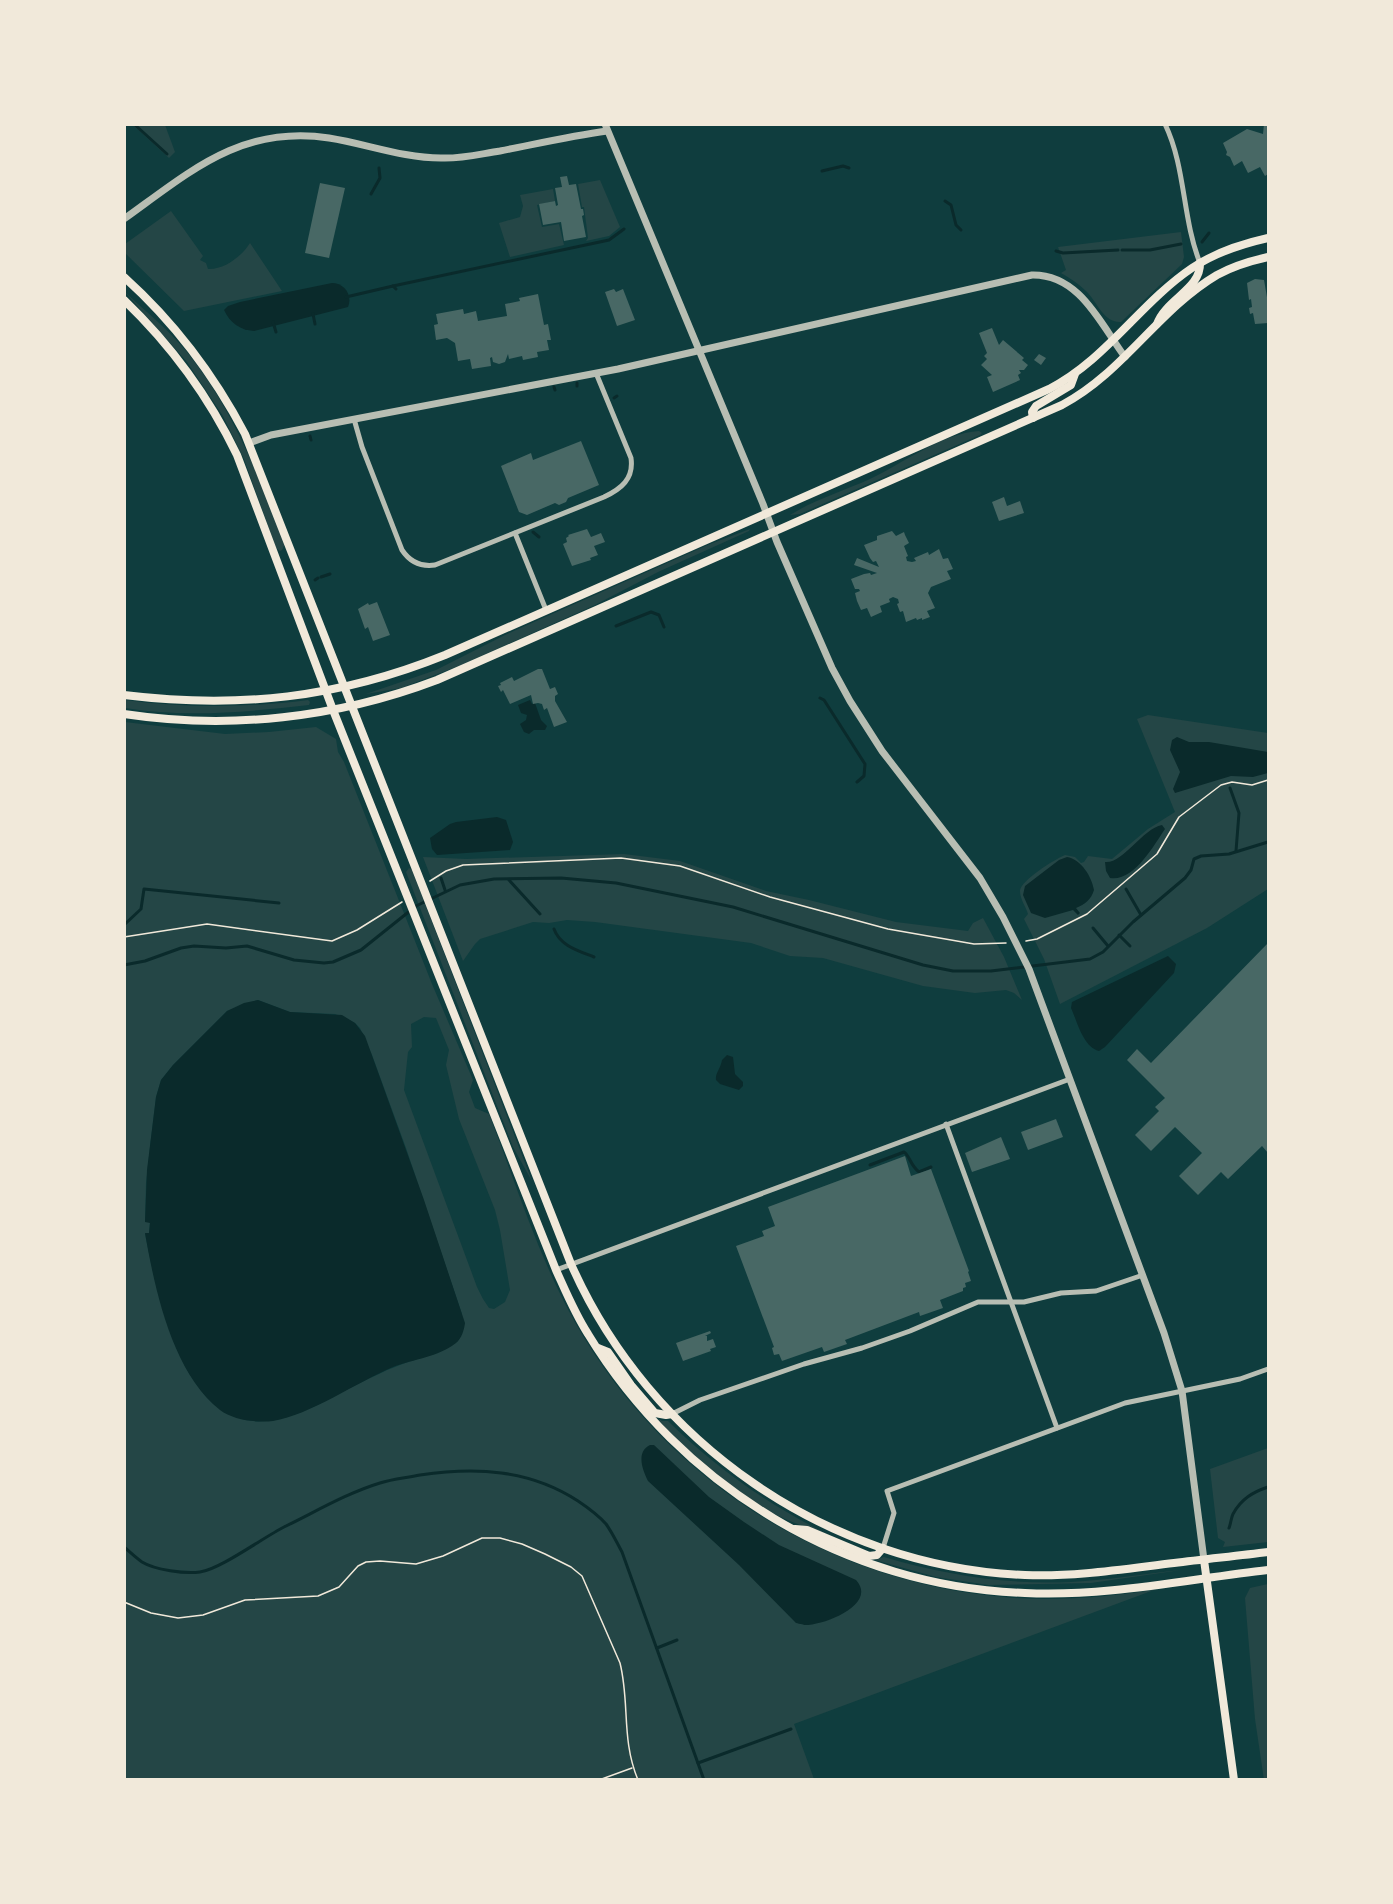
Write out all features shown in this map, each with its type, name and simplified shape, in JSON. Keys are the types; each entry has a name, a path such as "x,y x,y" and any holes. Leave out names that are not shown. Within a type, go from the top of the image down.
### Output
{"main road":[{"path":"124,695 182,701 284,698 346,688 432,661 1043,392 1075,374 1177,280 1200,263 1236,246 1269,238"},
{"path":"124,714 176,720 265,720 353,706 437,681 1034,418 1080,395 1098,382 1190,295 1216,276 1244,263 1269,256"},
{"path":"1156,327 1161,312 1199,276 1200,263"},
{"path":"124,277 158,310 194,352 230,405 249,443 571,1264 582,1289 609,1334 636,1373 672,1414 716,1455 762,1489 811,1518 883,1548 922,1560 961,1568 1026,1575 1087,1574 1269,1552"},
{"path":"124,300 154,330 201,390 226,434 246,477 333,710 556,1270 572,1306 596,1347 636,1402 687,1455 732,1492 790,1528 831,1548 882,1568 936,1582 989,1591 1072,1594 1269,1570"},
{"path":"1034,418 1032,411 1036,406 1071,386 1075,374"},
{"path":"596,1347 608,1352 631,1385 655,1413 672,1414"},
{"path":"790,1528 807,1530 870,1556 877,1555 883,1548"},
{"path":"1204,1560 1234,1779"}],"street":[{"path":"1165,124 1176,149 1193,245 1200,263"},
{"path":"124,219 209,159 236,147 266,139 321,137 411,156 446,158 472,156 606,128 773,532 832,668 882,751 980,878 1003,917 1040,997 1164,1333 1182,1390 1204,1560"},
{"path":"249,443 271,435 596,373 1036,275 1056,279 1077,292 1125,357"},
{"path":"354,419 362,447 401,548 409,559 423,565 437,565 613,493 627,481 632,469 631,458 596,373"},
{"path":"515,533 546,610"},
{"path":"556,1270 1070,1079"},
{"path":"946,1124 1057,1428"},
{"path":"672,1414 700,1400 904,1333 973,1303 1030,1301 1061,1293 1100,1290 1143,1275"},
{"path":"883,1548 894,1513 887,1491 1125,1403 1240,1379 1269,1370"}],"path":[{"path":"1023,942 1037,939 1086,914 1157,854 1179,817 1221,785 1232,782 1252,785 1269,780"},
{"path":"425,885 446,871 464,865 626,858 687,868 770,897 894,930 974,944 1014,943"},
{"path":"124,937 202,924 332,941 382,916 408,898"},
{"path":"124,1602 171,1618 197,1617 245,1600 323,1595 339,1587 358,1566 366,1562 416,1564 443,1556 482,1539 500,1538 513,1541 571,1567 585,1580 620,1663 623,1677 626,1738 638,1779"},
{"path":"599,1779 633,1767"}],"shaded area":[{"path":"133,125 165,125 175,152 169,158"},
{"path":"600,180 620,227 609,236 586,241 588,238 584,207 582,207 578,184"},
{"path":"553,189 555,201 537,205 542,227 559,224 564,245 510,257 499,223 520,217 523,206 520,195"},
{"path":"171,211 203,256 200,260 206,263 208,269 220,267 232,261 250,243 282,291 184,311 125,253 125,244"},
{"path":"1181,232 1184,257 1182,264 1121,322 1109,319 1086,291 1061,273 1066,270 1058,247"},
{"path":"332,283 346,290 349,298 348,307 254,331 236,325 224,310 240,302"},
{"path":"124,291 180,344 218,397 243,444 265,494 285,544 282,550 276,548 244,459 223,416 187,362"},
{"path":"979,431 982,433 980,435 800,514 790,515 870,479 937,443 965,433"},
{"path":"750,529 658,572 595,605 461,665 401,688 366,694 436,670 507,634 710,544"},
{"path":"125,700 216,706 308,700 310,702 309,705 263,710 170,713 125,708"},
{"path":"530,700 532,704 535,703 541,720 547,726 545,730 534,730 529,734 524,732 520,724 526,720 527,715 521,713 518,705"},
{"path":"1148,715 1268,733 1268,889 1207,928 1060,1004 1044,959 1024,919 1028,914 1020,891 1032,876 1065,855 1075,857 1081,863 1088,856 1112,859 1148,829 1175,812 1137,719"},
{"path":"125,722 225,734 316,727 336,739 338,752 473,1080 469,1092 475,1108 489,1114 529,1221 563,1299 576,1324 613,1380 655,1430 704,1475 757,1513 814,1545 875,1570 938,1587 1004,1597 1079,1598 1154,1590 794,1724 814,1779 125,1780","holes":["258,1000 290,1012 335,1014 355,1023 360,1028 406,1148 462,1314 458,1341 450,1346 387,1370 308,1409 274,1420 243,1419 218,1407 197,1385 181,1357 168,1325 145,1234 149,1233 150,1222 145,1222 146,1183 156,1097 161,1080 227,1011","424,1017 436,1018 449,1050 446,1065 459,1119 495,1210 500,1230 510,1290 505,1302 494,1309 489,1308 477,1287 404,1090 408,1052 412,1047 411,1024"]},
{"path":"1177,737 1189,742 1209,742 1268,752 1268,773 1253,777 1231,776 1175,793 1173,789 1180,772 1170,750 1172,740"},
{"path":"497,817 506,820 513,842 510,850 437,855 432,849 430,838 450,824"},
{"path":"1162,825 1165,829 1142,861 1127,874 1119,878 1110,878 1105,862 1119,858 1147,833"},
{"path":"624,854 680,861 766,891 896,922 968,931 973,923 983,918 1004,957 1022,1000 1006,990 975,993 923,986 823,958 790,956 751,943 567,920 549,923 533,922 480,939 463,961 423,857 466,859"},
{"path":"1067,857 1077,861 1088,874 1094,890 1091,896 1076,908 1080,913 1078,915 1073,910 1045,918 1031,913 1023,895 1025,886 1059,860"},
{"path":"409,868 412,870 532,1182 513,1147 406,872"},
{"path":"1168,956 1176,964 1174,973 1105,1047 1099,1051 1093,1049 1081,1033 1071,1008 1072,1002"},
{"path":"258,1000 290,1012 342,1015 355,1023 365,1036 465,1323 458,1341 442,1352 393,1367 302,1412 267,1422 245,1420 220,1410 203,1394 189,1374 168,1329 160,1304 145,1233 149,1233 150,1223 145,1222 147,1170 156,1097 161,1080 227,1011 244,1003"},
{"path":"727,1055 733,1057 735,1074 743,1082 739,1090 720,1084 716,1080 722,1060"},
{"path":"658,1418 668,1421 725,1471 745,1485 787,1512 831,1536 778,1516 743,1494 693,1455"},
{"path":"650,1445 654,1445 709,1497 779,1545 856,1580 861,1589 860,1597 855,1605 846,1612 824,1621 805,1625 796,1623 739,1565 648,1481 642,1466 642,1456"},
{"path":"1268,1448 1268,1542 1223,1547 1225,1542 1218,1538 1210,1469"},
{"path":"884,1557 953,1574 1023,1582 1085,1581 1181,1570 1091,1583 988,1585 936,1577 875,1560"},
{"path":"1268,1584 1268,1779 1264,1780 1255,1719 1245,1598 1250,1588"}],"building":[{"path":"1264,124 1268,124 1268,174 1265,176 1260,167 1248,173 1242,161 1234,166 1230,157 1226,155 1223,143 1247,129 1263,134"},
{"path":"567,176 569,185 576,184 581,209 583,209 586,237 564,241 561,222 543,225 539,204 555,201 556,206 558,205 555,188 562,187 560,177"},
{"path":"320,183 345,188 329,258 305,253"},
{"path":"1255,279 1264,280 1268,303 1268,323 1255,324 1253,313 1250,314 1249,308 1252,307 1247,283"},
{"path":"614,289 616,292 623,289 635,320 617,326 605,292"},
{"path":"538,294 544,325 548,324 551,340 547,340 549,350 537,352 538,357 523,360 522,356 509,359 508,354 505,362 499,364 493,362 492,357 490,358 491,366 472,369 470,359 458,361 455,343 447,338 436,340 434,325 438,324 436,314 463,309 464,314 476,311 478,321 507,316 505,304"},
{"path":"992,328 999,345 1003,340 1024,358 1022,360 1028,365 1024,370 1019,370 1020,380 993,392 987,377 992,375 981,365 987,359 984,356 987,353 979,333"},
{"path":"1039,354 1046,358 1041,365 1034,360"},
{"path":"581,441 599,485 568,498 566,502 559,505 555,503 527,515 519,512 501,466 531,453 533,460"},
{"path":"1004,497 1007,506 1020,501 1024,513 999,521 992,502"},
{"path":"587,529 591,537 601,533 605,542 594,546 598,555 590,558 591,560 572,566 563,544 567,542 568,535"},
{"path":"892,531 896,536 904,532 909,543 904,546 908,556 907,561 916,561 914,558 928,552 929,555 939,549 943,559 948,558 953,569 947,571 951,579 931,587 928,593 935,608 927,611 930,617 922,620 922,618 917,620 916,618 906,622 903,611 900,612 897,604 898,599 893,597 889,599 890,602 880,606 882,612 871,617 867,608 861,610 857,601 855,593 860,591 855,589 851,579 864,574 877,573 854,565 857,558 879,567 876,561 873,562 870,558 864,545 877,540 877,536"},
{"path":"377,602 390,635 373,641 368,627 365,629 358,609 368,603 369,605"},
{"path":"542,669 550,689 555,687 558,694 555,696 555,701 567,722 554,727 547,708 544,710 542,704 533,704 531,695 510,704 503,690 501,692 498,686 501,685 500,683 512,677 514,681"},
{"path":"1268,943 1268,1153 1262,1146 1228,1179 1221,1172 1198,1195 1179,1176 1202,1153 1175,1127 1151,1151 1135,1135 1159,1111 1155,1107 1165,1098 1127,1060 1137,1049 1151,1063"},
{"path":"1056,1119 1063,1137 1028,1150 1021,1132"},
{"path":"1001,1137 1010,1159 972,1172 965,1153"},
{"path":"905,1156 911,1176 931,1169 971,1281 965,1283 966,1287 963,1291 940,1300 943,1308 920,1316 919,1312 845,1340 847,1344 824,1352 822,1347 782,1361 779,1354 774,1355 772,1348 774,1347 736,1246 764,1236 762,1231 775,1226 768,1207"},
{"path":"710,1331 711,1333 705,1336 707,1336 707,1341 713,1339 716,1347 683,1361 676,1343"}],"waterway":[{"path":"134,124 167,154"},
{"path":"822,171 843,166 849,168"},
{"path":"371,194 380,178 379,168"},
{"path":"945,201 951,205 956,225 961,230"},
{"path":"393,286 609,240 624,229"},
{"path":"1202,242 1209,233"},
{"path":"1122,250 1150,250 1181,244"},
{"path":"1056,251 1063,253 1118,250"},
{"path":"346,297 393,286 396,289"},
{"path":"313,314 315,324"},
{"path":"273,322 276,332"},
{"path":"310,436 311,440"},
{"path":"533,532 539,537"},
{"path":"321,577 330,574"},
{"path":"616,626 651,612 659,615 664,627"},
{"path":"820,698 824,700 865,764 864,776 857,782"},
{"path":"1230,788 1239,813 1236,851"},
{"path":"124,965 194,946 226,948 247,946 294,960 333,962 361,950 416,906 460,885 494,879 561,878 616,883 733,907 923,965 953,971 991,971 1090,959 1103,952 1133,922 1185,878 1191,870 1194,859 1201,856 1229,854 1268,842"},
{"path":"441,878 445,890"},
{"path":"509,880 540,914"},
{"path":"124,925 141,909 144,889 279,903"},
{"path":"1126,889 1141,915"},
{"path":"1093,928 1108,946"},
{"path":"554,929 565,944 594,957"},
{"path":"1119,935 1130,946"},
{"path":"870,1165 904,1152 919,1172 931,1167"},
{"path":"124,1547 142,1562 154,1567 178,1572 200,1572 218,1566 275,1532 331,1503 385,1482 420,1475 461,1471 501,1473 540,1482 578,1501 600,1517 622,1552 704,1780"},
{"path":"1229,1528 1233,1514 1240,1504 1252,1494 1268,1487"},
{"path":"657,1648 677,1640"},
{"path":"698,1763 791,1729"}]}
